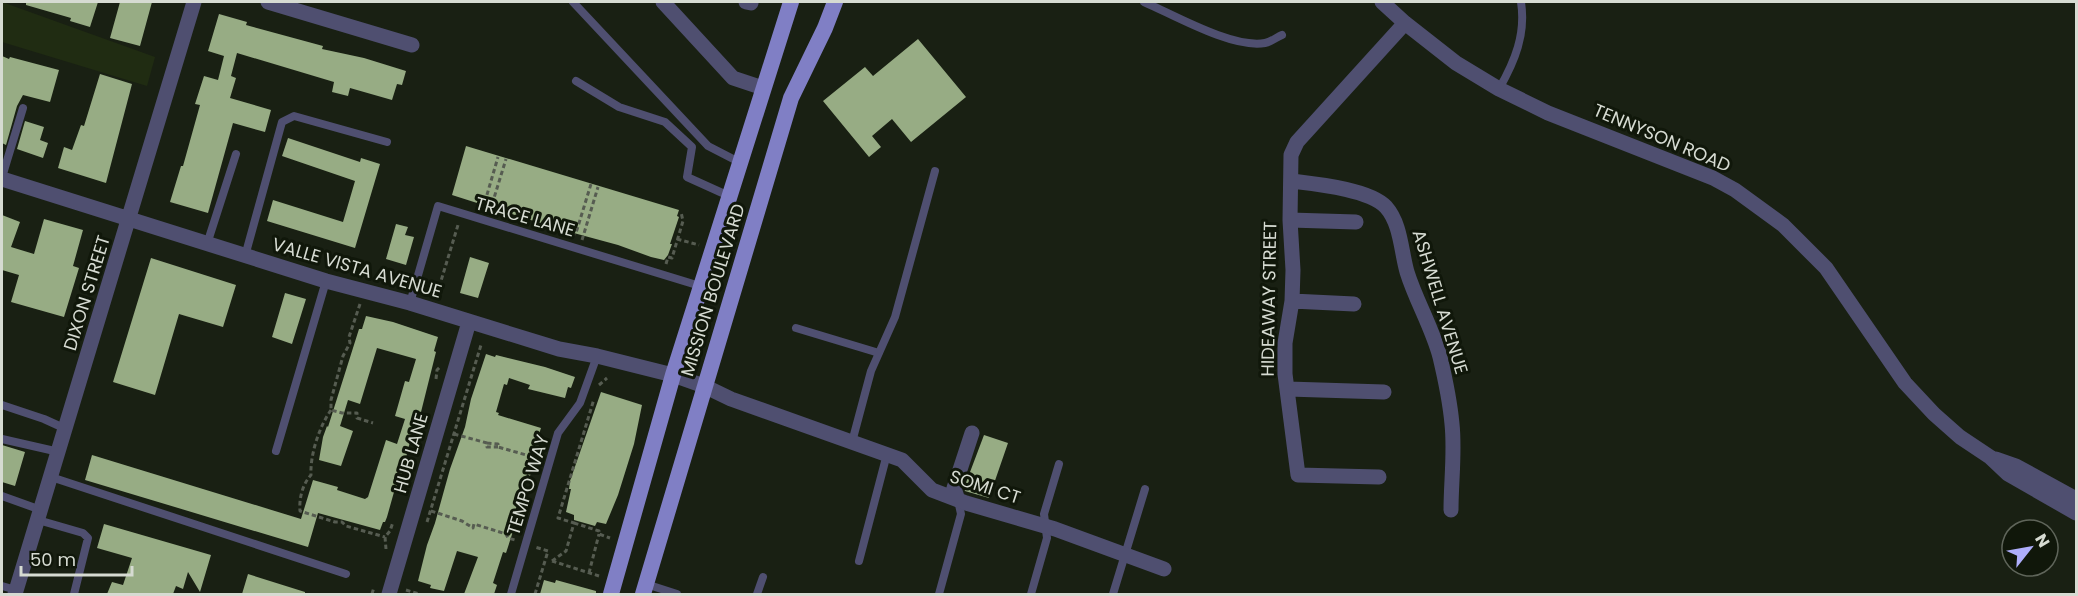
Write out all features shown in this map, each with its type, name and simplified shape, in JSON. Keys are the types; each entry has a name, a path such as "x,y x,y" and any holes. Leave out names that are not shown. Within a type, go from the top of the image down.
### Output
{"main road":[{"name":"MISSION BOULEVARD","path":"611,594 700,286 791,2"},
{"name":"MISSION BOULEVARD","path":"644,589 790,98 825,28 835,2"}],"street":[{"name":"DIXON STREET","path":"11,590 39,515 59,452 194,2"},
{"path":"268,2 412,45"},
{"path":"663,2 733,78 763,88"},
{"name":"TENNYSON ROAD","path":"1382,2 1456,63 1499,89 1548,113 1713,178 1759,206 1783,225 1826,268 1905,383 1934,414 1960,437 1990,457 2008,474 2076,513"},
{"name":"HIDEAWAY STREET","path":"1379,477 1298,475 1285,343 1292,301 1293,270 1290,220 1291,155 1297,142 1405,23"},
{"name":"VALLE VISTA AVENUE","path":"2,178 326,281 410,303 559,349 673,375 704,386"},
{"name":"ASHWELL AVENUE","path":"1291,181 1326,185 1362,195 1376,200 1386,207 1392,216 1407,273 1425,313 1440,357 1452,424 1450,510"},
{"path":"1290,220 1356,222"},
{"path":"1292,301 1354,304"},
{"name":"HUB LANE","path":"389,594 469,321"},
{"name":"SOMI CT","path":"704,386 731,399 902,460 932,490 1047,527 1164,569"},
{"path":"1288,389 1384,392"},
{"path":"958,500 954,488 972,433"},
{"name":"TENNYSON ROAD","path":"1990,457 2016,466 2076,499"}],"lane":[{"path":"573,2 708,146 740,162"},
{"path":"1144,2 1210,32 1243,42 1266,43 1282,35"},
{"path":"1499,89 1516,57 1523,26 1521,2"},
{"path":"576,81 619,107 665,122 692,147 687,177 729,196"},
{"path":"2,178 23,108"},
{"path":"245,256 282,123 294,116 387,142"},
{"path":"207,244 236,154"},
{"path":"852,442 871,371 895,317 935,171"},
{"name":"TRACE LANE","path":"410,303 438,206 700,286"},
{"path":"276,451 326,281"},
{"path":"796,328 879,354"},
{"name":"TEMPO WAY","path":"511,594 558,433 580,404 597,356"},
{"path":"2,405 66,429"},
{"path":"2,439 59,452"},
{"path":"859,561 887,454"},
{"path":"1031,594 1047,538 1044,514 1059,464"},
{"path":"51,477 346,574"},
{"path":"1113,594 1145,489"},
{"path":"2,496 39,515 83,533 88,538 74,594"},
{"path":"939,594 961,514 958,500"},
{"path":"757,594 763,577"},
{"path":"644,589 676,594"}],"path":[{"path":"477,209 484,205 498,157"},
{"path":"490,213 506,159"},
{"path":"569,237 576,233 591,184"},
{"path":"582,241 598,187"},
{"path":"666,266 668,257 672,258 678,239 683,220 681,212"},
{"path":"437,294 458,225"},
{"path":"678,239 699,245"},
{"path":"360,303 349,336 350,343 343,357 330,400 331,410 324,420 310,465 311,476 306,481 299,501 300,512 342,522 346,526 385,537"},
{"path":"427,522 481,345"},
{"path":"598,386 607,378"},
{"path":"596,395 581,435 558,518 599,531 599,534 610,538"},
{"path":"331,410 357,414 357,418 373,423"},
{"path":"454,434 498,444 498,447 537,458"},
{"path":"431,511 462,520 472,528 474,525 506,534 508,538 516,540"},
{"path":"552,561 566,551 574,524"},
{"path":"589,573 599,534"},
{"path":"535,547 548,551 535,594"},
{"path":"546,559 599,576"},
{"path":"406,590 419,594"}],"green space":[{"path":"2,2 155,57 147,86 2,42"}],"building":[{"path":"26,2 98,2 90,27 70,21 71,18 26,5"},
{"path":"120,2 152,2 140,46 110,38"},
{"path":"219,14 247,22 246,25 323,46 322,49 364,58 406,71 402,85 397,84 392,100 350,88 348,96 332,92 334,82 237,53 231,76 236,78 230,98 271,110 265,132 233,123 208,213 170,202 200,105 195,104 204,76 218,80 224,56 208,51"},
{"path":"918,39 966,97 911,142 892,119 872,136 881,147 869,157 823,101 865,67 873,76"},
{"path":"2,56 59,70 50,102 23,95 17,106 6,145 2,143"},
{"path":"100,74 132,84 106,183 58,168 64,147 72,150 81,125 84,126"},
{"path":"25,121 44,127 40,140 48,143 43,158 17,149"},
{"path":"288,138 360,162 361,158 380,164 355,248 267,221 273,200 343,222 355,181 282,156"},
{"path":"466,146 679,210 668,255 664,260 651,257 452,195"},
{"path":"2,215 20,222 11,247 34,254 44,219 83,230 73,266 79,268 64,317 11,302 19,275 2,270"},
{"path":"396,224 408,227 405,235 414,237 406,265 386,259"},
{"path":"470,257 489,263 478,298 460,293"},
{"path":"151,258 236,285 223,327 179,314 155,395 113,382"},
{"path":"285,293 306,299 292,344 272,337"},
{"path":"366,316 393,322 438,337 419,420 414,426 401,477 380,530 318,513 308,547 85,480 92,455 301,519 313,480 338,487 337,490 365,499 368,497 386,440 397,444 405,419 395,416 405,381 409,382 416,359 377,348 360,404 348,400 340,426 353,431 341,466 319,460 323,437 359,329 362,329"},
{"path":"486,354 545,367 575,377 571,388 568,387 565,398 528,389 530,385 509,378 507,385 504,384 496,412 499,413 498,415 541,428 537,440 540,442 530,476 527,474 513,518 517,519 506,553 503,552 493,583 497,585 494,594 464,594 478,557 457,551 444,591 430,588 431,585 418,581"},
{"path":"601,392 642,405 634,444 618,495 606,524 597,522 595,526 574,520 574,515 566,512 571,489 569,489 570,481"},
{"path":"984,435 1008,443 989,498 965,491 964,488"},
{"path":"2,445 25,452 15,486 2,482"},
{"path":"104,524 211,555 200,592 188,572 183,589 176,586 173,594 107,594 112,582 123,585 132,558 97,548"},
{"path":"248,574 305,592 305,594 242,594"},
{"path":"544,580 555,583 556,580 596,591 596,594 540,594"}]}
